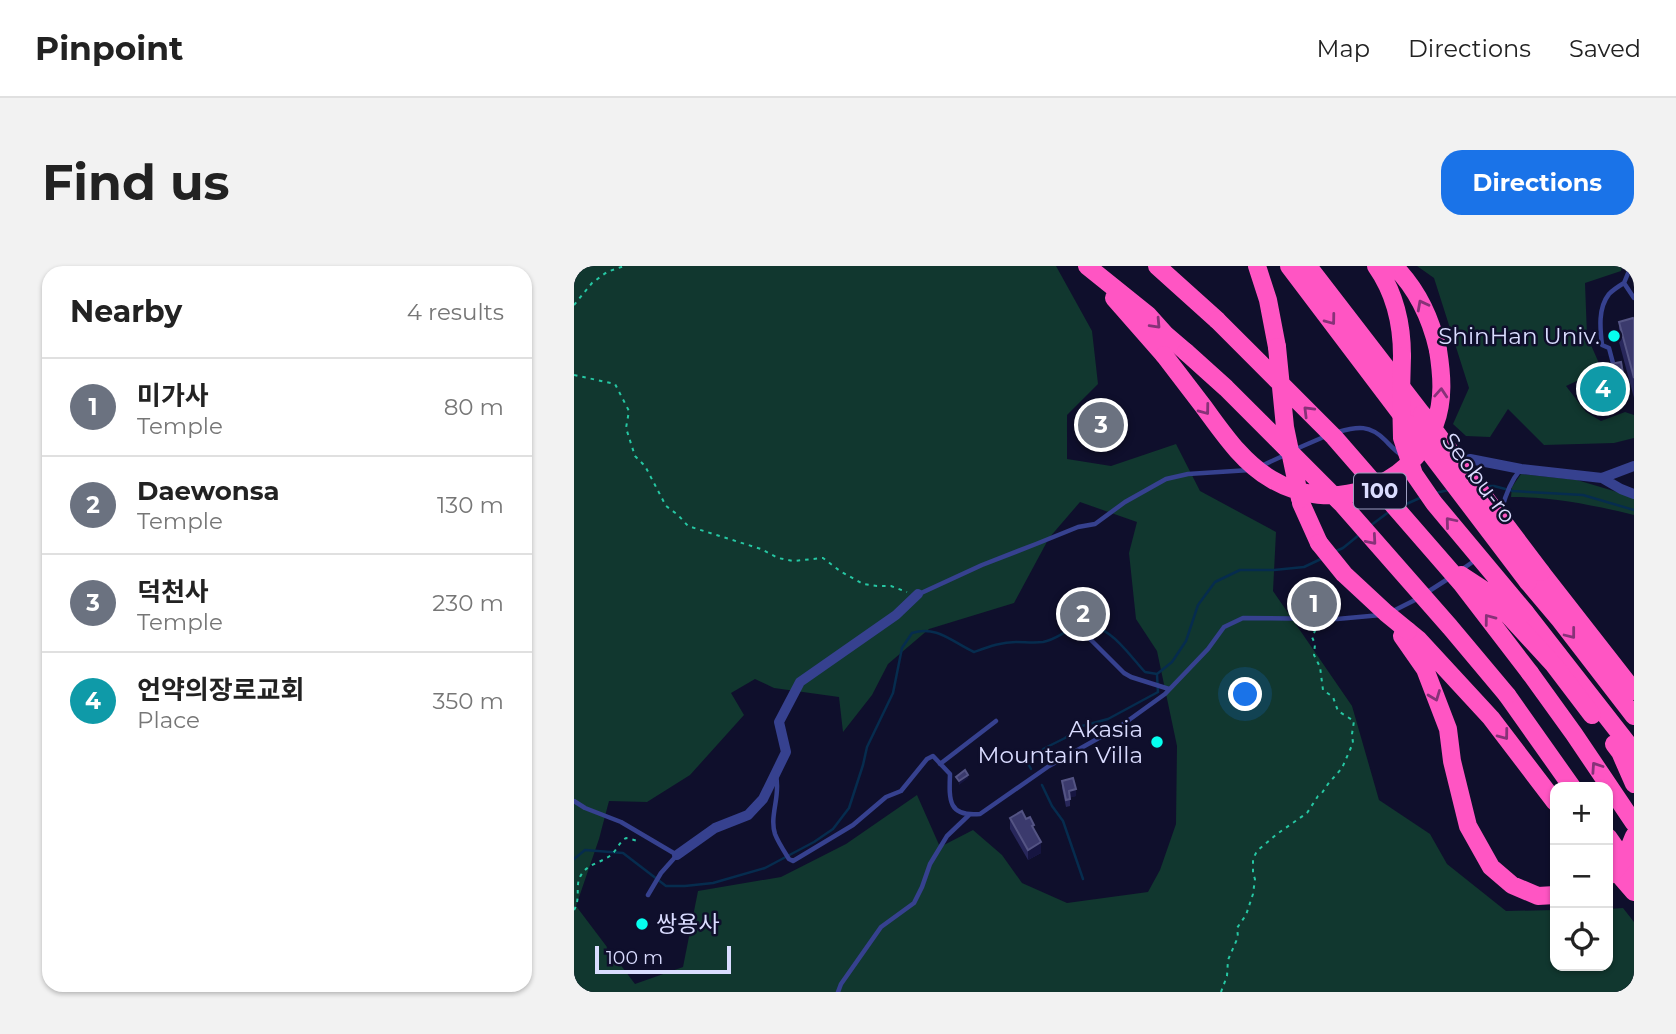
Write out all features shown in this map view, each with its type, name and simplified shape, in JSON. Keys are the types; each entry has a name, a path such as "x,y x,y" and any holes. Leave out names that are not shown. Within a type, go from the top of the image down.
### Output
{"highway":[{"name":"100","path":"1087,266 1148,315 1165,334 1226,388 1343,505 1507,695 1568,782"},
{"path":"1087,266 1164,355 1230,443 1254,467 1272,480 1294,490 1330,496 1361,491 1388,480 1407,467 1422,449 1434,426 1441,401 1442,376 1432,328 1409,283 1394,266"},
{"name":"100","path":"1157,266 1217,320 1334,437 1461,583 1574,734 1634,823"},
{"path":"1256,266 1270,307 1286,427 1301,503 1319,543 1344,574 1405,634 1425,669 1448,729 1452,761 1468,826 1491,867 1512,885 1547,895"},
{"name":"Seobu-ro","path":"1289,266 1415,419"},
{"name":"Seobu-ro","path":"1308,266 1415,419 1534,577 1634,691"},
{"path":"1376,266 1388,284 1401,331 1402,438 1414,474 1434,503 1525,612 1628,744 1627,753 1634,784"},
{"path":"1443,563 1488,592 1554,665 1592,715 1627,753"},
{"name":"Seobu-ro","path":"1534,577 1560,620 1634,716"},
{"path":"1405,634 1419,640 1491,718 1550,795"},
{"path":"1613,873 1626,855 1634,836"},
{"path":"1613,844 1634,874"},
{"path":"1613,868 1634,892"}],"street":[{"path":"1470,459 1521,469 1602,478 1634,495"},
{"path":"1602,478 1634,466"},
{"path":"677,855 715,828 748,815 763,799 786,752 779,722 800,682 896,615 918,594"}],"lane":[{"path":"1616,376 1608,348 1602,345 1602,309 1610,293 1624,284 1630,266"},
{"path":"1624,284 1634,298"},
{"path":"918,594 1035,544 1079,527 1095,524 1125,502 1166,479 1188,474 1255,469 1306,444 1354,428 1371,430 1404,456 1470,459"},
{"path":"1489,544 1499,524 1513,479 1521,469"},
{"path":"775,775 778,783 774,833 789,859 793,860 853,825 886,797 901,791 933,756 950,774 949,800 957,811 969,815 980,814 1049,766 1122,725 1165,694 1208,649 1224,627 1243,618 1383,615 1412,603 1485,554"},
{"path":"1087,618 1091,640 1124,673 1169,689"},
{"path":"940,764 996,720"},
{"path":"574,801 621,822 677,855 661,873 648,895"},
{"path":"838,992 881,927 914,903 930,864 947,836 969,815"}],"path":[{"path":"574,305 592,283 607,272 624,266"},
{"path":"574,376 615,384 628,411 626,428 635,456 645,466 666,506 688,526 761,549 778,558 793,561 823,558 840,572 863,584 891,586 918,594"},
{"path":"1221,992 1227,976 1228,960 1238,937 1237,928 1246,915 1253,894 1253,859 1257,851 1307,813 1342,768 1353,743 1354,721 1338,711 1333,697 1323,690 1312,637 1320,618"},
{"path":"574,909 579,896 579,878 588,867 612,854 626,838 649,844 652,842"}],"green space":[{"path":"574,266 1056,266 1092,331 1098,384 1067,415 1067,459 1111,466 1176,444 1200,491 1276,532 1273,591 1352,706 1379,800 1430,834 1447,864 1506,911 1550,910 1550,971 1613,971 1613,909 1623,908 1634,922 1634,992 574,992","holes":["1080,502 1137,522 1129,553 1136,619 1157,651 1177,746 1176,824 1160,870 1148,892 1067,903 1022,883 1002,855 973,830 940,847 917,795 846,844 781,877 698,891 683,967 635,984 576,906 609,801 647,802 690,775 744,715 731,693 755,679 774,688 839,697 843,732 872,695 888,664 929,629 1014,603 1049,538"]},
{"path":"1417,266 1622,266 1621,271 1585,283 1587,336 1598,361 1594,373 1566,386 1586,412 1601,421 1625,412 1634,415 1634,438 1614,443 1544,445 1508,409 1490,437 1466,436 1453,424 1469,388 1434,278"},
{"path":"1521,474 1577,480 1634,497 1634,515 1573,502 1511,497 1512,487"}],"building":[{"path":"1633,318 1634,320 1634,378 1619,322"},
{"path":"1621,362 1623,373 1615,375 1617,387 1604,389 1601,376 1592,378 1590,368"},
{"path":"965,770 968,775 959,781 956,777"},
{"path":"1073,778 1076,789 1069,791 1070,799 1066,800 1062,781"},
{"path":"1022,811 1026,819 1030,817 1041,842 1028,850 1010,818"}],"waterway":[{"path":"1487,486 1513,491 1583,495 1634,510"},
{"path":"1435,493 1449,490"},
{"path":"1402,506 1422,497"},
{"path":"1370,526 1390,511"},
{"path":"1336,551 1359,535"},
{"path":"574,859 585,850 623,853 666,886 685,886 713,883 765,868 814,842 833,829 849,808 867,747 893,693 902,648 912,633 937,633 974,652 1005,643 1043,642 1073,628 1089,626 1108,633 1145,672 1157,674 1172,662 1186,641 1198,605 1215,582 1240,570 1304,567 1321,559"},
{"path":"1031,769 1027,762 1045,748 1082,726 1108,719 1158,692 1157,675"},
{"path":"1042,785 1063,821 1083,879"}],"place":[{"name":"ShinHan Univ.","path":"1614,336"},
{"name":"언약의장로교회","path":"1603,389"},
{"name":"덕천사","path":"1101,425"},
{"name":"미가사","path":"1314,604"},
{"name":"Daewonsa","path":"1083,614"},
{"name":"Akasia Mountain Villa","path":"1157,742"},
{"name":"쌍용사","path":"642,924"}]}
